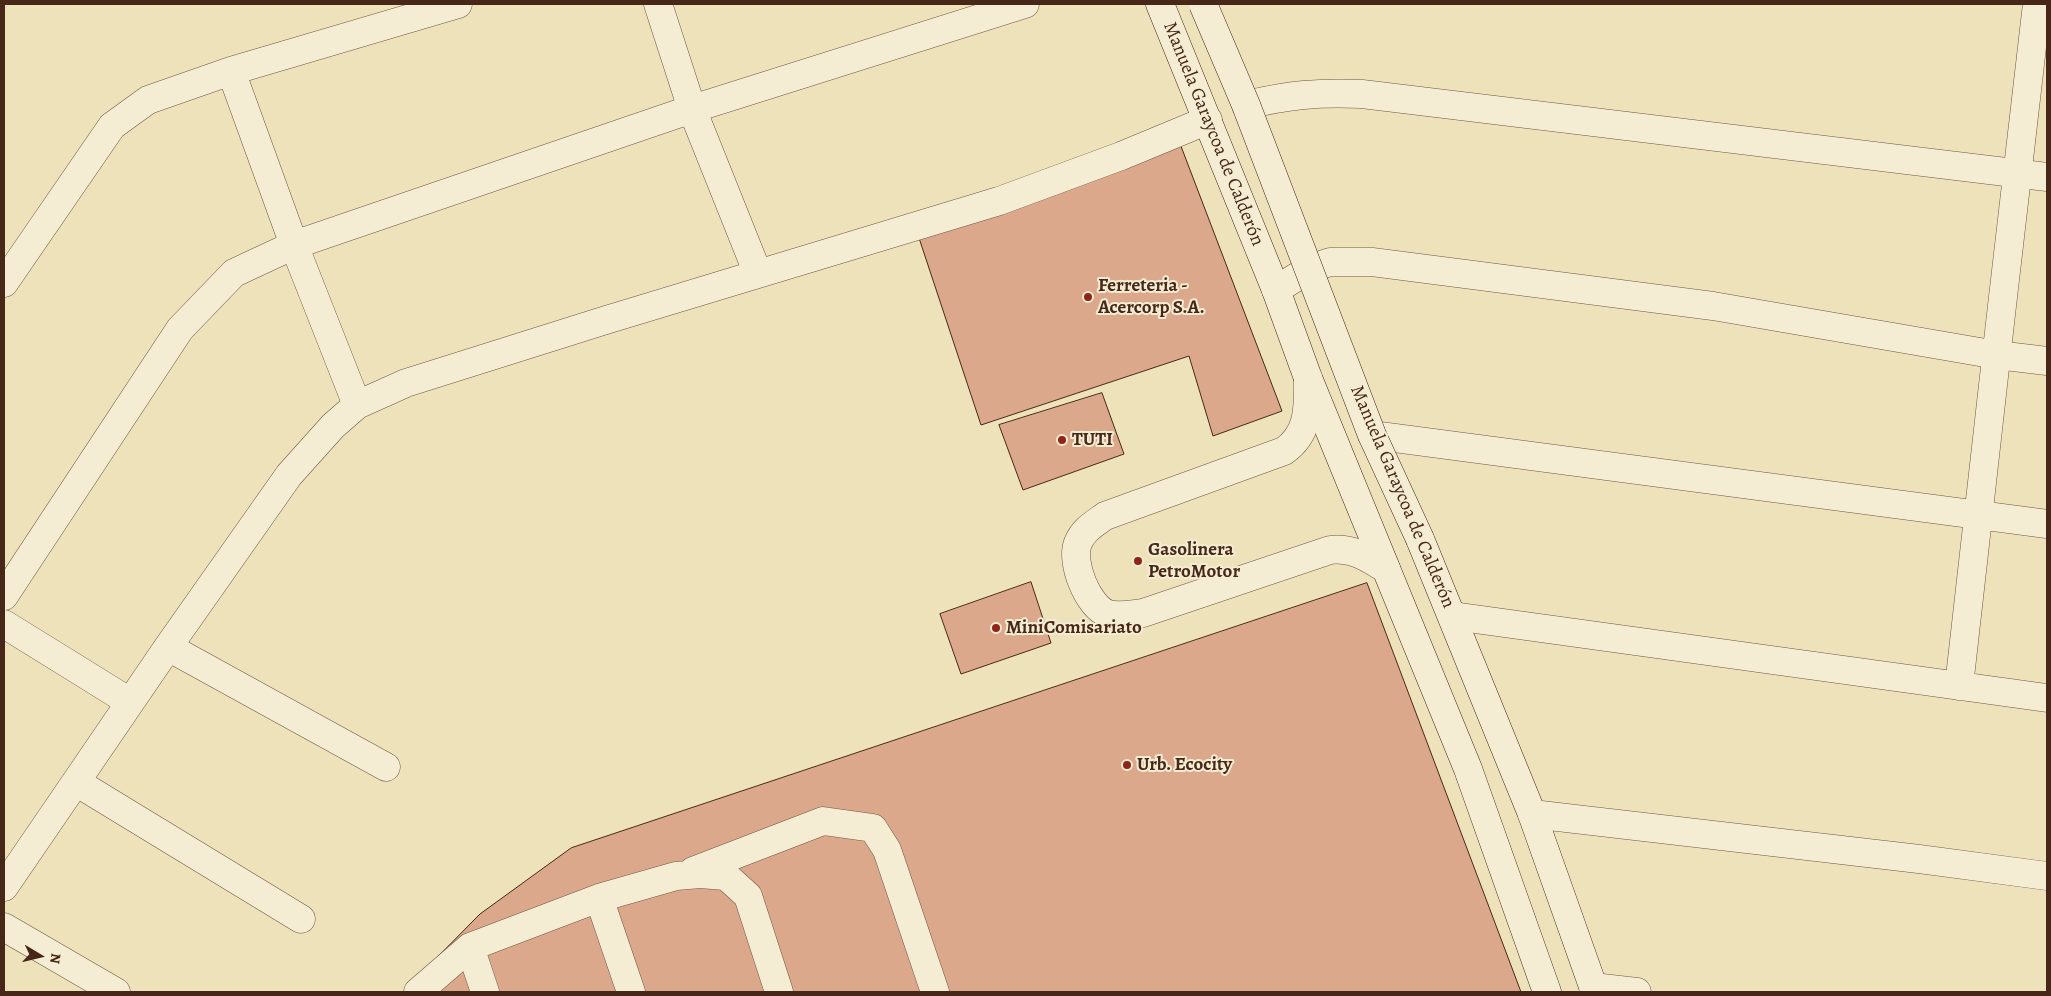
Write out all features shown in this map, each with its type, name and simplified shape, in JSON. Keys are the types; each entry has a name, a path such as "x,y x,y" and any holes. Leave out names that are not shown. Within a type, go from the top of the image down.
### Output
{"street":[{"path":"4,283 112,126 148,100 231,71 458,4"},
{"path":"658,4 692,109 758,274"},
{"path":"4,596 180,329 234,273 294,246 692,109 1025,4"},
{"name":"Manuela Garaycoa de Calderón","path":"1160,4 1276,290 1308,378 1468,770 1548,992"},
{"name":"Manuela Garaycoa de Calderón","path":"1203,4 1246,105 1372,435 1453,616 1532,814 1594,990"},
{"path":"1959,686 1980,515 2016,173 2037,4 2047,5"},
{"path":"231,71 294,246 356,405"},
{"path":"1246,105 1289,95 1328,92 1362,94 2047,177"},
{"path":"4,887 168,647 289,475 356,405 406,383 999,201 1121,156 1208,120"},
{"path":"1276,290 1308,269 1330,262 1372,262 1713,306 1997,355 2047,360"},
{"path":"1308,378 1308,411 1304,428 1294,444 1284,451 1105,516 1087,529 1078,543 1075,553 1079,575 1095,604 1107,613 1120,616 1143,613 1330,550 1341,548 1356,552 1386,569"},
{"path":"1372,435 2047,524"},
{"path":"1453,616 2047,698"},
{"path":"4,624 130,702"},
{"path":"168,647 386,767"},
{"path":"76,782 301,918"},
{"path":"1532,814 1919,859 2047,876"},
{"path":"418,992 470,947 599,898 683,875 823,821 873,828 887,850 935,992"},
{"path":"683,875 726,876 748,896 779,992"},
{"path":"599,898 630,992"},
{"path":"4,927 116,992"},
{"path":"470,947 485,992"},
{"path":"1594,990 1637,992"}],"building":[{"name":"Ferreteria - Acercorp S.A.","path":"1179,141 1282,411 1213,436 1189,356 981,425 919,238"},
{"name":"TUTI","path":"1102,393 1124,454 1023,490 999,425"},
{"name":"MiniComisariato","path":"1031,582 1051,643 961,674 940,614"},
{"name":"Urb. Ecocity","path":"1367,583 1521,992 403,992 480,914 571,848"}],"place":[{"name":"Ferreteria - Acercorp S.A.","path":"1088,297"},
{"name":"TUTI","path":"1062,440"},
{"name":"Gasolinera PetroMotor","path":"1138,561"},
{"name":"MiniComisariato","path":"996,628"},
{"name":"Urb. Ecocity","path":"1127,765"}]}
